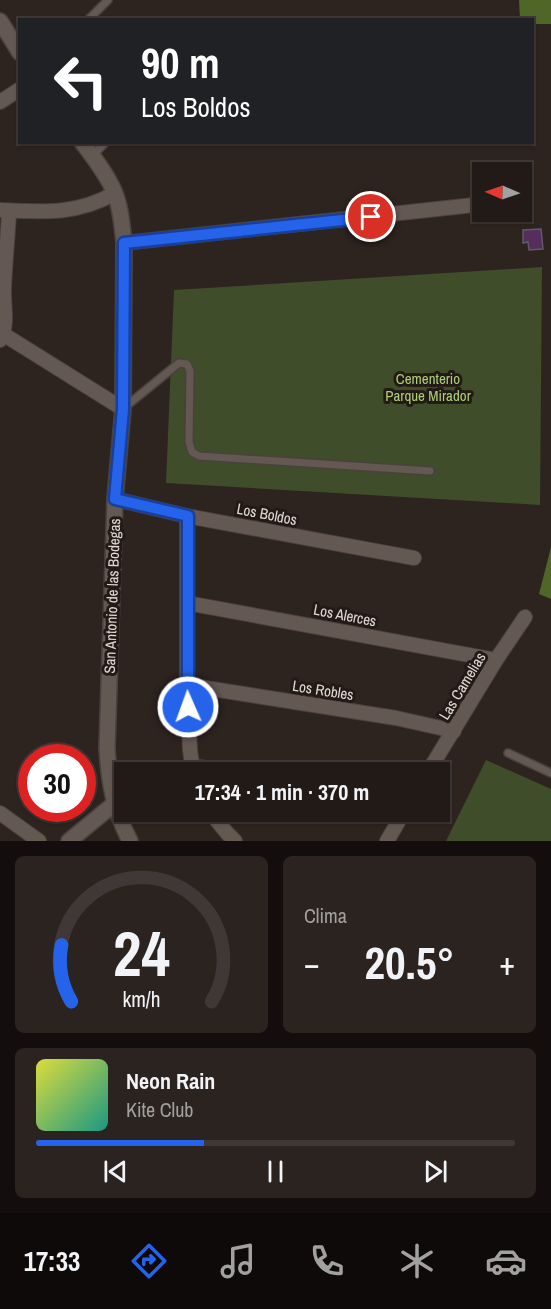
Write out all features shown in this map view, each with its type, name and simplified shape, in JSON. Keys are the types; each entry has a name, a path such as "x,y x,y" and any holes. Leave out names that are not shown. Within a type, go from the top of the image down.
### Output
{"street":[{"path":"0,21 18,50"},
{"path":"0,102 18,90"},
{"name":"San Antonio de las Bodegas","path":"83,144 104,172 115,193 121,216 124,243 123,409 115,499 107,748 114,804"},
{"path":"115,193 100,202 61,212 5,211 2,337 123,409"},
{"path":"124,243 472,205"},
{"name":"Los Boldos","path":"115,499 188,516 414,558"},
{"path":"188,516 187,685 192,762"},
{"name":"Los Alerces","path":"188,603 496,660"},
{"name":"Las Camelias","path":"434,762 525,617"},
{"name":"Los Robles","path":"187,685 396,718 454,731"},
{"path":"69,841 114,804"},
{"path":"0,813 39,841"},
{"name":"San Antonio de las Bodegas","path":"121,822 130,841"},
{"path":"218,822 236,841"},
{"path":"387,841 398,822"}],"lane":[{"path":"90,18 108,0"},
{"path":"92,156 104,144"},
{"path":"123,409 179,363 187,364 190,371 189,442 192,452 199,456 430,471"},
{"path":"508,753 551,773"}],"green space":[{"path":"519,0 551,0 551,24 534,24 534,18 520,18"},
{"name":"Cementerio Parque Mirador","path":"542,267 540,505 166,483 174,290"},
{"path":"551,547 551,599 539,594"},
{"path":"486,760 551,789 551,841 446,841"}],"building":[{"path":"541,229 543,249 529,250 528,242 523,243 523,230"}],"route":[{"path":"188,707 188,516 115,499 123,409 124,243 371,217"}]}
